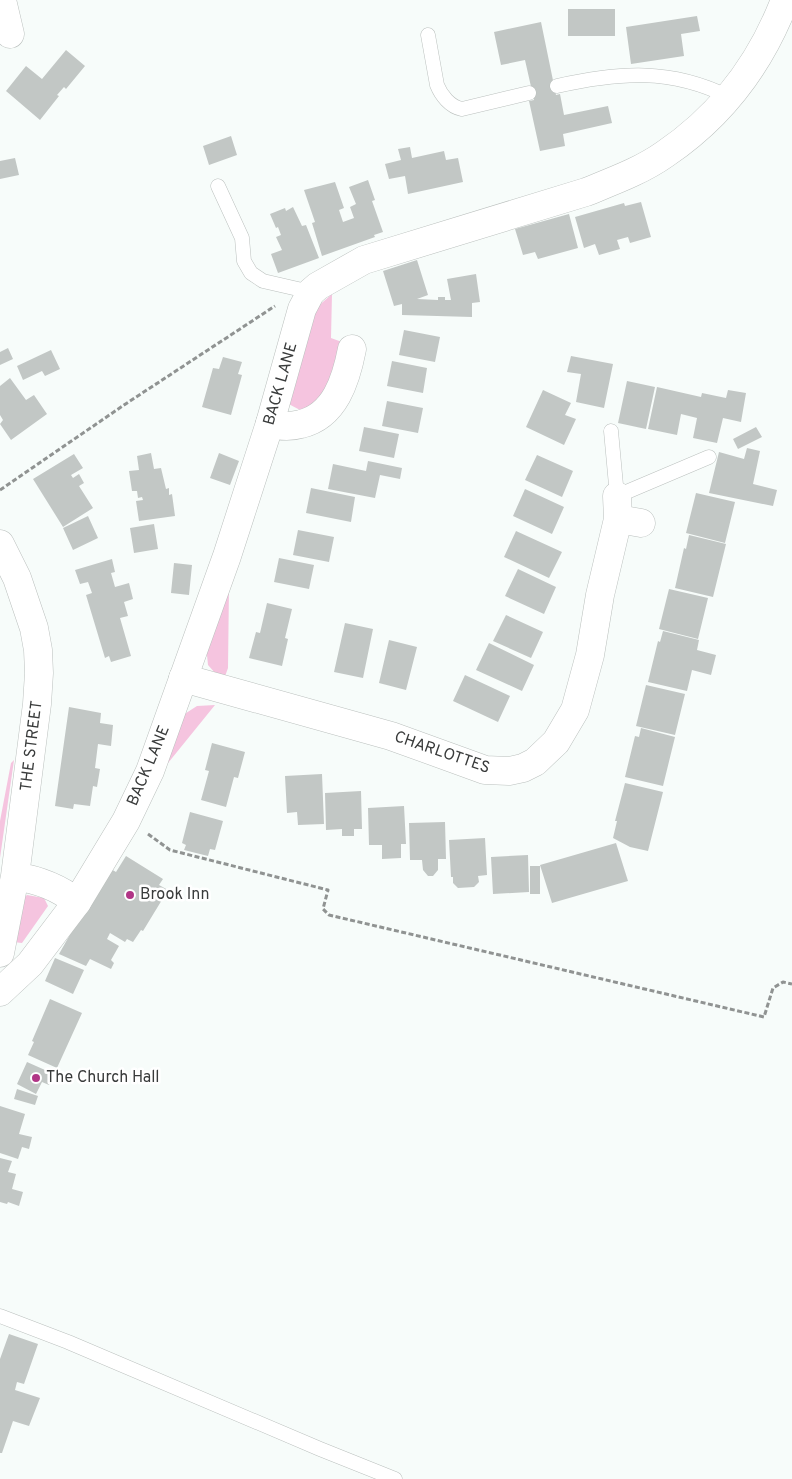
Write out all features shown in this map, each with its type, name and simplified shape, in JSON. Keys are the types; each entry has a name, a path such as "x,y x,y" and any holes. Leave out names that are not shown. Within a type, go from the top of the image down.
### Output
{"street":[{"path":"2,0 10,34"},
{"name":"BACK LANE","path":"0,992 30,964 77,902 126,821 150,771 227,556 270,424 302,309 312,292 327,280 364,260 586,192 639,169 671,150 703,124 729,97 762,51 785,0"},
{"path":"270,424 280,427 306,423 326,411 344,382 352,349"},
{"name":"CHARLOTTES","path":"183,678 391,736 486,770 509,771 523,768 535,762 556,742 575,710 590,655 600,595 626,512"},
{"name":"THE STREET","path":"0,544 17,578 32,620 38,650 39,674 16,876 0,954"},
{"path":"16,876 47,883 66,893 77,902"}],"lane":[{"path":"428,35 440,92 458,108 462,109 529,93"},
{"path":"557,86 611,76 656,75 710,88 729,97"},
{"path":"218,186 242,238 244,261 251,273 263,281 312,292"},
{"path":"611,431 626,512 709,457"},
{"path":"0,1316 68,1342 396,1479"}],"path":[{"path":"0,490 124,405 291,295 300,292 312,292"},
{"path":"126,821 137,826 170,850 328,890 323,909 329,915 764,1017 772,988 784,982 792,984"}],"shaded area":[{"path":"332,294 331,338 350,345 321,406 300,410 281,400 308,315"},
{"path":"229,587 228,668 223,682 208,665 206,645"},
{"path":"215,705 164,768 183,715 197,706"},
{"path":"14,760 0,858 0,821 11,763"},
{"path":"27,895 44,898 48,906 22,943 13,942 18,902"}],"building":[{"path":"568,9 615,9 615,36 568,36"},
{"path":"697,16 700,31 681,34 684,56 631,64 626,27"},
{"path":"541,22 556,95 560,94 564,115 608,106 612,123 563,134 565,146 540,151 529,101 534,100 525,60 501,65 494,32"},
{"path":"66,50 85,66 66,89 64,87 57,95 59,96 40,120 6,91 26,66 42,79"},
{"path":"231,136 237,155 209,165 203,146"},
{"path":"410,147 412,158 444,151 446,160 458,158 463,182 408,194 405,176 389,179 385,164 401,160 398,149"},
{"path":"15,158 19,175 0,179 0,161"},
{"path":"368,180 375,200 372,201 383,232 374,235 375,237 322,256 312,223 315,222 304,190 335,182 344,208 339,210 343,222 354,218 350,207 356,204 349,187"},
{"path":"641,202 651,237 630,243 628,237 617,240 620,249 599,255 595,244 584,248 575,217 624,203 625,206"},
{"path":"293,207 302,226 306,225 319,258 278,273 271,254 282,250 276,237 281,235 270,214 285,208 286,211"},
{"path":"569,214 578,248 538,259 535,252 523,255 515,229"},
{"path":"417,260 428,295 417,299 438,300 438,297 445,297 445,300 451,300 447,279 476,274 480,302 472,303 472,317 402,315 402,304 394,306 383,271"},
{"path":"404,330 440,337 435,362 399,355"},
{"path":"8,348 13,359 0,365 0,352"},
{"path":"51,350 60,369 45,376 42,371 23,380 17,366"},
{"path":"571,356 613,364 604,408 576,402 581,374 567,372"},
{"path":"223,357 242,362 238,374 242,375 231,415 202,407 213,368 219,369"},
{"path":"392,361 427,368 423,393 387,386"},
{"path":"10,378 26,400 34,395 47,414 11,440 0,424 3,420 0,415 0,386"},
{"path":"627,381 655,387 646,429 618,423"},
{"path":"657,387 701,397 702,393 726,398 728,390 746,393 741,422 723,418 717,443 693,438 697,418 681,414 677,435 648,429"},
{"path":"543,390 571,403 565,415 576,419 564,445 526,427"},
{"path":"387,401 423,408 418,433 382,426"},
{"path":"364,427 399,434 394,458 359,451"},
{"path":"756,427 762,437 738,449 733,439"},
{"path":"747,448 760,451 753,484 777,490 773,506 709,493 719,452 744,459"},
{"path":"151,453 154,469 161,468 166,489 169,488 169,495 172,494 175,516 139,521 136,501 143,500 142,497 138,498 137,491 132,491 129,471 139,470 137,456"},
{"path":"219,453 239,461 230,485 210,478"},
{"path":"74,454 83,468 71,475 73,478 79,474 84,483 79,486 93,508 63,527 33,479"},
{"path":"537,455 573,471 562,497 525,480"},
{"path":"368,461 402,468 400,479 380,475 375,498 328,489 333,464 366,471"},
{"path":"311,488 355,497 351,522 306,513"},
{"path":"525,489 564,507 552,534 513,516"},
{"path":"696,493 735,502 725,543 686,533"},
{"path":"88,516 98,538 73,550 63,528"},
{"path":"154,524 158,549 134,553 130,528"},
{"path":"298,530 334,537 329,562 293,555"},
{"path":"516,531 562,552 549,578 504,557"},
{"path":"689,535 726,544 713,597 675,588 684,548 686,549"},
{"path":"279,558 314,565 309,589 274,582"},
{"path":"112,559 115,572 111,573 115,587 129,583 133,599 124,602 128,616 120,618 131,656 111,662 109,656 105,658 86,595 92,593 88,582 80,584 75,570"},
{"path":"174,563 192,565 189,595 171,593"},
{"path":"518,569 556,587 544,614 505,596"},
{"path":"669,589 708,598 698,639 659,629"},
{"path":"267,603 292,609 285,638 288,639 282,666 249,658 256,632 260,633"},
{"path":"506,615 543,632 531,658 493,641"},
{"path":"345,623 373,629 363,678 334,672"},
{"path":"663,631 699,640 697,650 716,655 711,675 692,670 687,691 648,682 658,641 660,642"},
{"path":"389,640 417,647 406,690 379,683"},
{"path":"489,643 534,665 522,691 476,670"},
{"path":"465,675 510,696 498,722 453,701"},
{"path":"646,685 685,694 675,735 636,726"},
{"path":"69,707 101,713 100,723 113,725 111,746 98,744 95,768 100,769 97,787 93,786 90,806 74,804 73,809 55,806"},
{"path":"641,728 675,737 663,786 625,777 635,736 639,737"},
{"path":"212,743 245,752 238,778 234,777 226,807 201,800 209,771 205,770"},
{"path":"322,774 324,824 298,825 297,812 287,813 285,776"},
{"path":"625,783 663,792 648,851 630,847 613,838 617,821 615,821"},
{"path":"361,791 362,829 354,829 354,836 342,836 342,829 326,830 325,793"},
{"path":"404,806 406,844 401,844 401,858 382,859 382,845 369,845 368,808"},
{"path":"190,812 223,821 215,850 210,849 208,856 184,850 186,845 182,843"},
{"path":"445,822 446,859 438,859 438,870 433,876 428,876 423,870 422,860 410,860 409,823"},
{"path":"485,838 487,875 478,876 479,882 474,887 458,888 453,883 453,877 451,877 449,840"},
{"path":"616,843 628,881 552,903 540,865"},
{"path":"528,855 529,892 493,894 491,857"},
{"name":"Brook Inn","path":"126,856 163,879 159,885 168,890 143,931 141,930 133,942 127,939 125,942 110,933 107,939 119,946 111,960 114,963 111,969 90,959 86,966 59,954 111,869 116,872"},
{"path":"530,866 540,866 540,894 530,894"},
{"path":"55,958 84,970 73,994 45,981"},
{"path":"50,999 82,1013 57,1068 28,1055"},
{"name":"The Church Hall","path":"27,1062 54,1074 49,1085 42,1082 36,1094 17,1084"},
{"path":"17,1089 38,1096 35,1105 14,1099"},
{"path":"0,1106 25,1114 19,1134 32,1137 29,1149 22,1147 18,1159 0,1153"},
{"path":"0,1158 12,1161 8,1172 16,1174 12,1189 23,1192 19,1206 8,1202 7,1204 0,1202"},
{"path":"9,1334 38,1344 24,1384 17,1382 15,1390 40,1398 29,1426 13,1421 2,1453 0,1453 0,1359"}],"place":[{"name":"Brook Inn","path":"130,895"},
{"name":"The Church Hall","path":"36,1078"}]}
